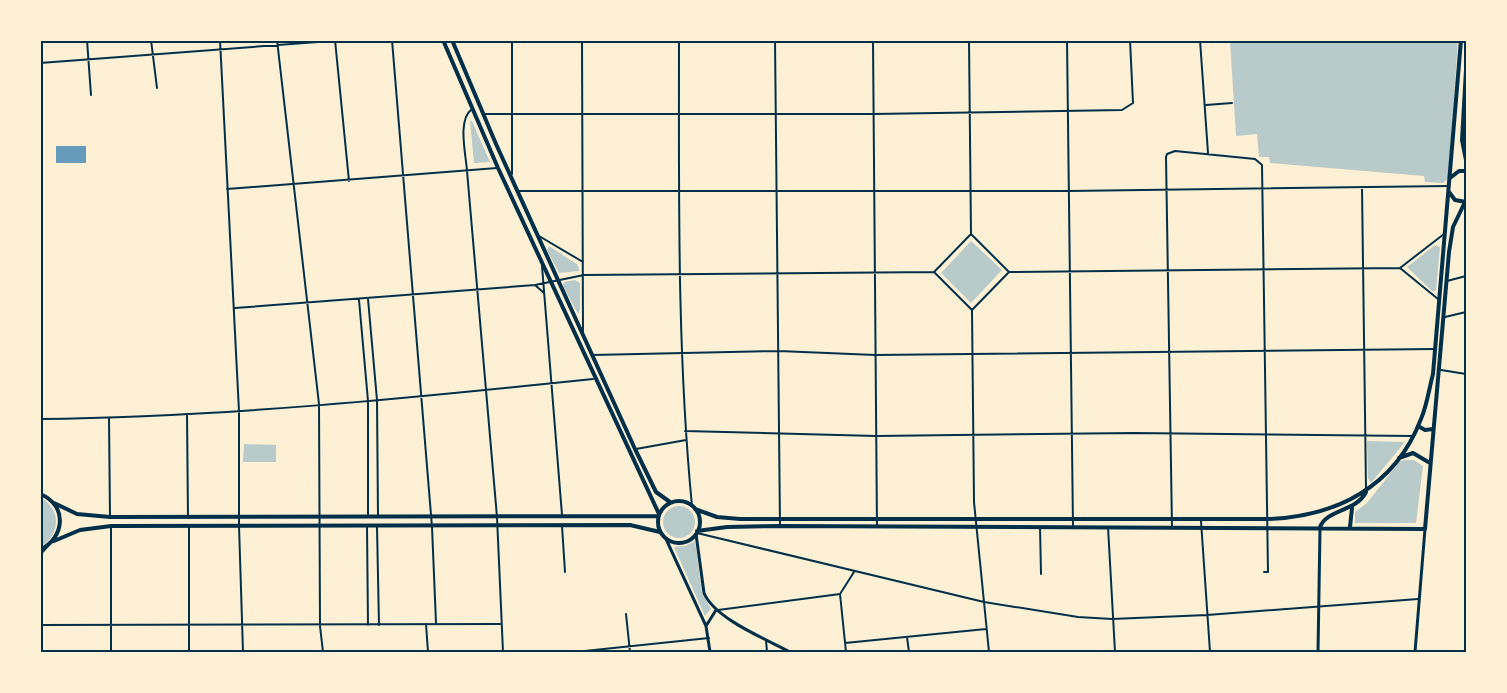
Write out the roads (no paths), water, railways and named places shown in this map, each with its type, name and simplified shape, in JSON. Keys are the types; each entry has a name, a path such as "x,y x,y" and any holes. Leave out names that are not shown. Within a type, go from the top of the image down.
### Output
{"main road":[{"path":"443,40 498,168 658,515 660,532 666,539 685,542 697,533 727,527 780,526 1201,526 1425,529 1453,227 1466,202 1455,200 1448,186"},
{"path":"452,40 483,114 635,449 656,492 670,502 682,501 729,518 1267,519 1307,516 1326,511 1366,492"},
{"path":"1320,527 1324,519 1362,500 1366,492 1399,458 1418,426 1433,374 1461,40"},
{"path":"1467,70 1462,140 1467,160"},
{"path":"1448,186 1455,173 1467,171"},
{"path":"1418,426 1425,430 1433,429"},
{"path":"1399,458 1409,453 1419,454 1430,464"},
{"path":"40,492 54,503 77,514 110,517 378,518 658,515 670,502"},
{"path":"54,503 60,518 60,526 54,541"},
{"path":"694,507 700,520 697,533"},
{"path":"1350,527 1352,507"},
{"path":"40,550 80,530 111,526 630,525 660,532"}],"street":[{"path":"87,40 91,95"},
{"path":"151,40 157,88"},
{"path":"220,40 239,411 238,526 243,652"},
{"path":"40,63 277,43 345,40"},
{"path":"392,40 411,294 432,527 436,623"},
{"path":"512,40 512,177"},
{"path":"582,40 583,333"},
{"path":"679,40 682,354 685,431 694,507"},
{"path":"775,40 780,526"},
{"path":"873,40 877,527"},
{"path":"934,272 971,234 969,40"},
{"path":"1067,40 1074,527"},
{"path":"483,114 776,112 873,114 1122,110 1133,103 1130,40"},
{"path":"1200,40 1208,153"},
{"path":"335,41 349,181"},
{"path":"277,43 319,404 320,626 323,652"},
{"path":"1206,105 1232,103"},
{"path":"472,110 466,113 464,122 498,526 500,624 503,652"},
{"path":"1172,527 1168,352 1169,270 1165,190 1167,154 1175,151 1208,153 1260,161 1263,189 1267,436 1268,572 1264,572"},
{"path":"227,189 498,168"},
{"path":"518,191 777,189 874,192 1069,191 1448,186"},
{"path":"1362,187 1366,492"},
{"path":"537,234 584,262"},
{"path":"971,234 1009,272 1400,268 1444,234"},
{"path":"542,264 562,517"},
{"path":"1400,268 1439,299"},
{"path":"235,308 535,285 584,275 934,272 972,310"},
{"path":"989,652 975,519 972,310 1009,272"},
{"path":"1447,281 1467,276"},
{"path":"535,285 544,293"},
{"path":"368,299 377,400 378,518"},
{"path":"359,300 368,401 368,518"},
{"path":"1445,317 1467,312"},
{"path":"592,355 779,351 874,355 1435,349"},
{"path":"1441,370 1467,374"},
{"path":"40,419 239,411 420,397 594,379"},
{"path":"187,414 188,518"},
{"path":"109,418 110,517"},
{"path":"685,431 876,436 1072,433 1412,436"},
{"path":"635,449 686,440"},
{"path":"1201,518 1210,652"},
{"path":"562,525 565,572"},
{"path":"111,526 111,652"},
{"path":"189,526 189,652"},
{"path":"367,527 368,625"},
{"path":"377,527 379,625"},
{"path":"1040,527 1041,574"},
{"path":"1108,527 1115,652"},
{"path":"1318,652 1320,527"},
{"path":"1415,652 1425,529"},
{"path":"790,652 716,610 704,593 697,533 984,602 1078,617 1112,619 1207,615 1418,599"},
{"path":"666,539 706,626 711,652"},
{"path":"40,555 48,546"},
{"path":"846,652 840,594 854,571"},
{"path":"716,610 840,594"},
{"path":"706,626 716,610"},
{"path":"626,614 630,652"},
{"path":"426,624 428,652"},
{"path":"40,625 500,624"},
{"path":"845,643 986,629"},
{"path":"575,652 709,638"},
{"path":"907,638 909,652"},
{"path":"766,639 767,652"},
{"path":"1400,652 1431,652"}],"water":[{"path":"56,146 86,146 86,163 56,163"}]}
